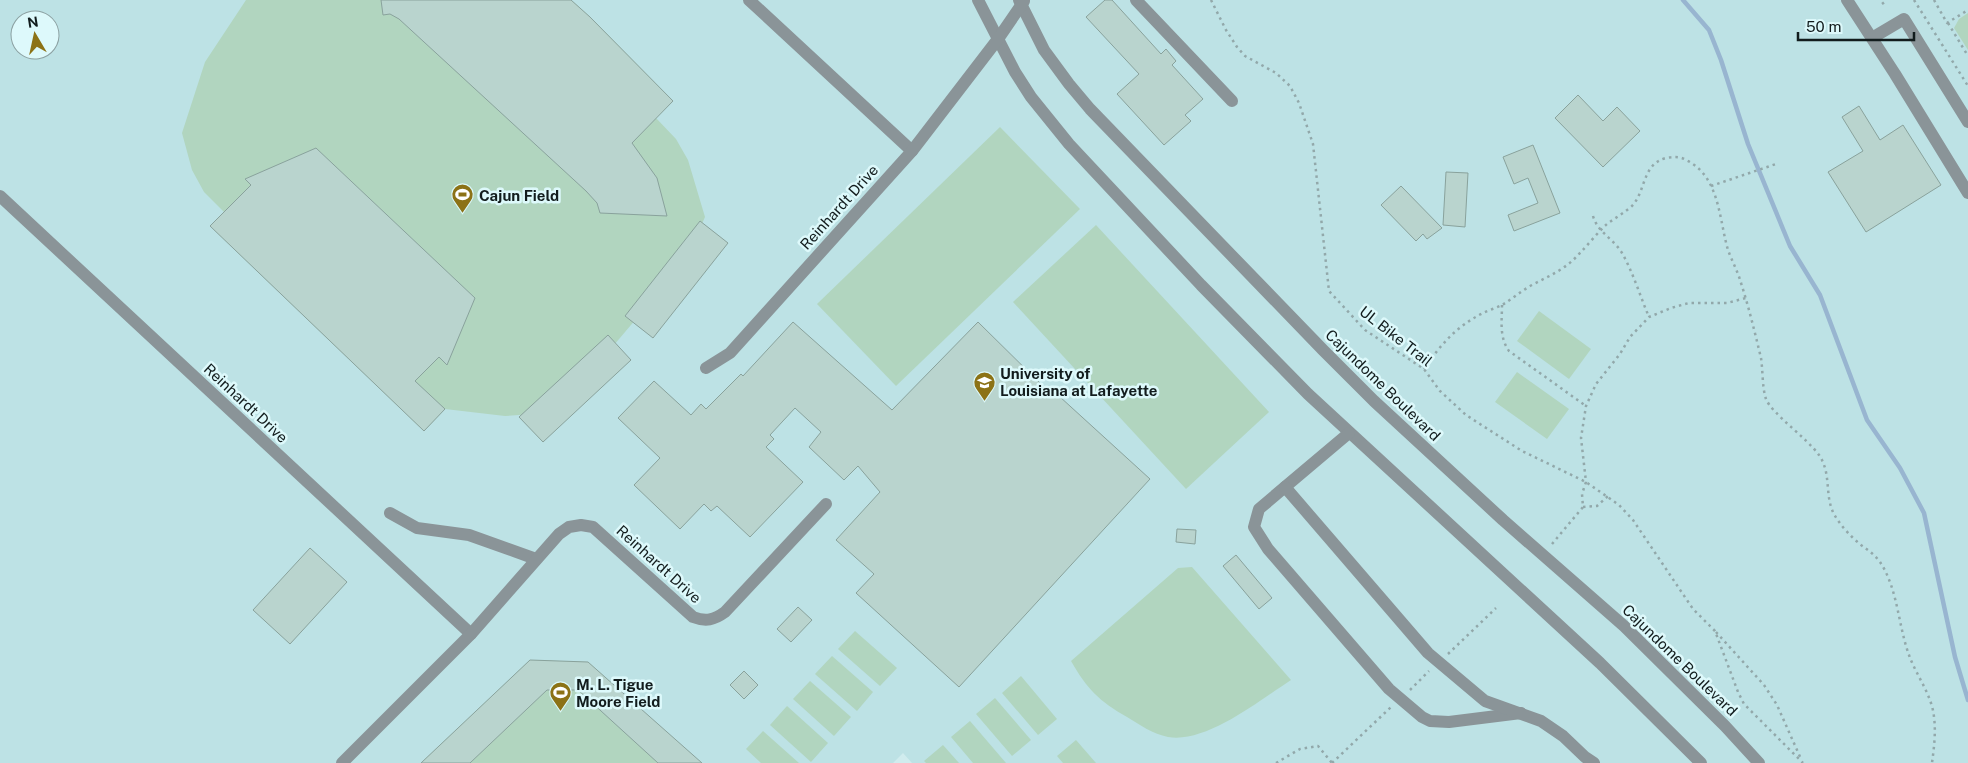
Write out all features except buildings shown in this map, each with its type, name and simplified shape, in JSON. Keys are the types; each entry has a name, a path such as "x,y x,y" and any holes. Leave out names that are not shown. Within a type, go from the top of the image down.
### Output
{"street":[{"path":"749,0 912,151"},
{"path":"978,0 1015,72 1031,97 1069,144 1208,292 1308,394 1600,664 1701,763"},
{"path":"1136,0 1232,101"},
{"path":"1847,0 1968,193"},
{"name":"Reinhardt Drive","path":"706,368 730,353 912,151 998,39 1021,2"},
{"name":"Cajundome Boulevard","path":"1021,2 1044,50 1068,84 1323,350 1374,401 1496,514 1624,626 1725,726 1759,763"},
{"path":"1872,38 1904,19 1968,122"},
{"name":"Reinhardt Drive","path":"0,196 471,634"},
{"path":"1349,433 1259,509 1254,527 1268,549 1389,689 1422,717 1430,721 1449,722 1521,713"},
{"path":"1285,487 1428,654 1485,701 1542,721 1563,736 1587,761"},
{"name":"Reinhardt Drive","path":"342,763 471,634 536,559 564,530 581,525 593,527 694,617 707,621 725,612 826,504"},
{"path":"390,513 417,528 469,535 536,559"}],"path":[{"name":"UL Bike Trail","path":"1211,0 1237,47 1245,56 1276,73 1290,86 1298,103 1313,144 1329,291 1365,330 1424,369 1440,391 1466,415 1522,451 1586,482 1608,496 1633,520 1693,609 1764,685 1777,705 1802,762"},
{"path":"1882,4 1887,0"},
{"path":"1914,0 1968,86"},
{"path":"1934,0 1968,56"},
{"path":"1947,23 1968,10"},
{"path":"1424,369 1447,337 1463,324 1483,312 1502,305 1529,286 1560,271 1576,257 1601,231 1635,203 1644,178 1651,167 1662,159 1674,156 1685,159 1696,166 1711,186 1722,219 1728,250 1746,298 1761,361 1766,399 1812,446 1821,458 1826,469 1829,498 1833,511 1847,532 1880,562 1887,576 1898,608 1910,658 1921,678 1934,714 1935,730 1932,763"},
{"path":"1711,186 1776,164"},
{"path":"1593,216 1601,231 1616,244 1622,254 1649,317"},
{"path":"1550,547 1583,507 1582,494 1586,482 1581,438 1586,406 1596,384 1638,327 1649,317 1689,303 1727,303 1746,298"},
{"path":"1502,305 1502,334 1504,344 1509,351 1586,406"},
{"path":"1583,507 1597,506 1608,496"},
{"path":"1276,763 1300,749 1318,746 1332,763 1496,608"},
{"name":"UL Bike Trail","path":"1715,631 1744,704 1802,762"}],"shaded area":[{"name":"University of Louisiana at Lafayette","path":"0,0 1968,0 1968,763 912,763 903,753 893,763 0,763"}],"green space":[{"name":"Cajun Field","path":"246,0 571,0 673,101 656,118 676,139 688,160 705,217 686,260 603,358 534,414 505,416 445,409 424,431 210,226 224,212 204,192 192,170 182,133 205,62"},
{"path":"1968,13 1968,50 1954,28 1959,19"},
{"path":"1000,127 1080,209 896,386 817,304"},
{"path":"1096,225 1269,412 1186,489 1013,302"},
{"path":"1539,311 1591,349 1569,379 1517,341"},
{"path":"1517,372 1569,409 1547,439 1495,402"},
{"path":"1192,567 1291,680 1232,719 1215,727 1199,734 1168,737 1147,729 1101,700 1088,687 1071,661 1178,568"},
{"path":"855,631 897,668 880,686 838,649"},
{"path":"832,656 873,692 857,711 815,674"},
{"name":"M. L. Tigue Moore Field","path":"530,660 588,662 701,763 421,763"},
{"path":"1021,676 1057,719 1038,735 1002,693"},
{"path":"810,681 851,717 834,736 793,699"},
{"path":"995,698 1031,740 1012,756 976,714"},
{"path":"787,706 828,743 811,762 770,725"},
{"path":"970,721 1006,763 973,763 951,737"},
{"path":"763,731 799,763 761,763 746,749"},
{"path":"1076,740 1096,763 1063,763 1057,756"},
{"path":"943,745 959,763 926,763 924,761"}],"waterway":[{"path":"1683,0 1709,30 1721,60 1748,144 1790,246 1820,295 1867,420 1900,468 1924,513 1955,657 1968,700"}],"place":[{"name":"Cajun Field","path":"463,214"},
{"name":"University of Louisiana at Lafayette","path":"984,401"},
{"name":"M. L. Tigue Moore Field","path":"560,712"}]}
